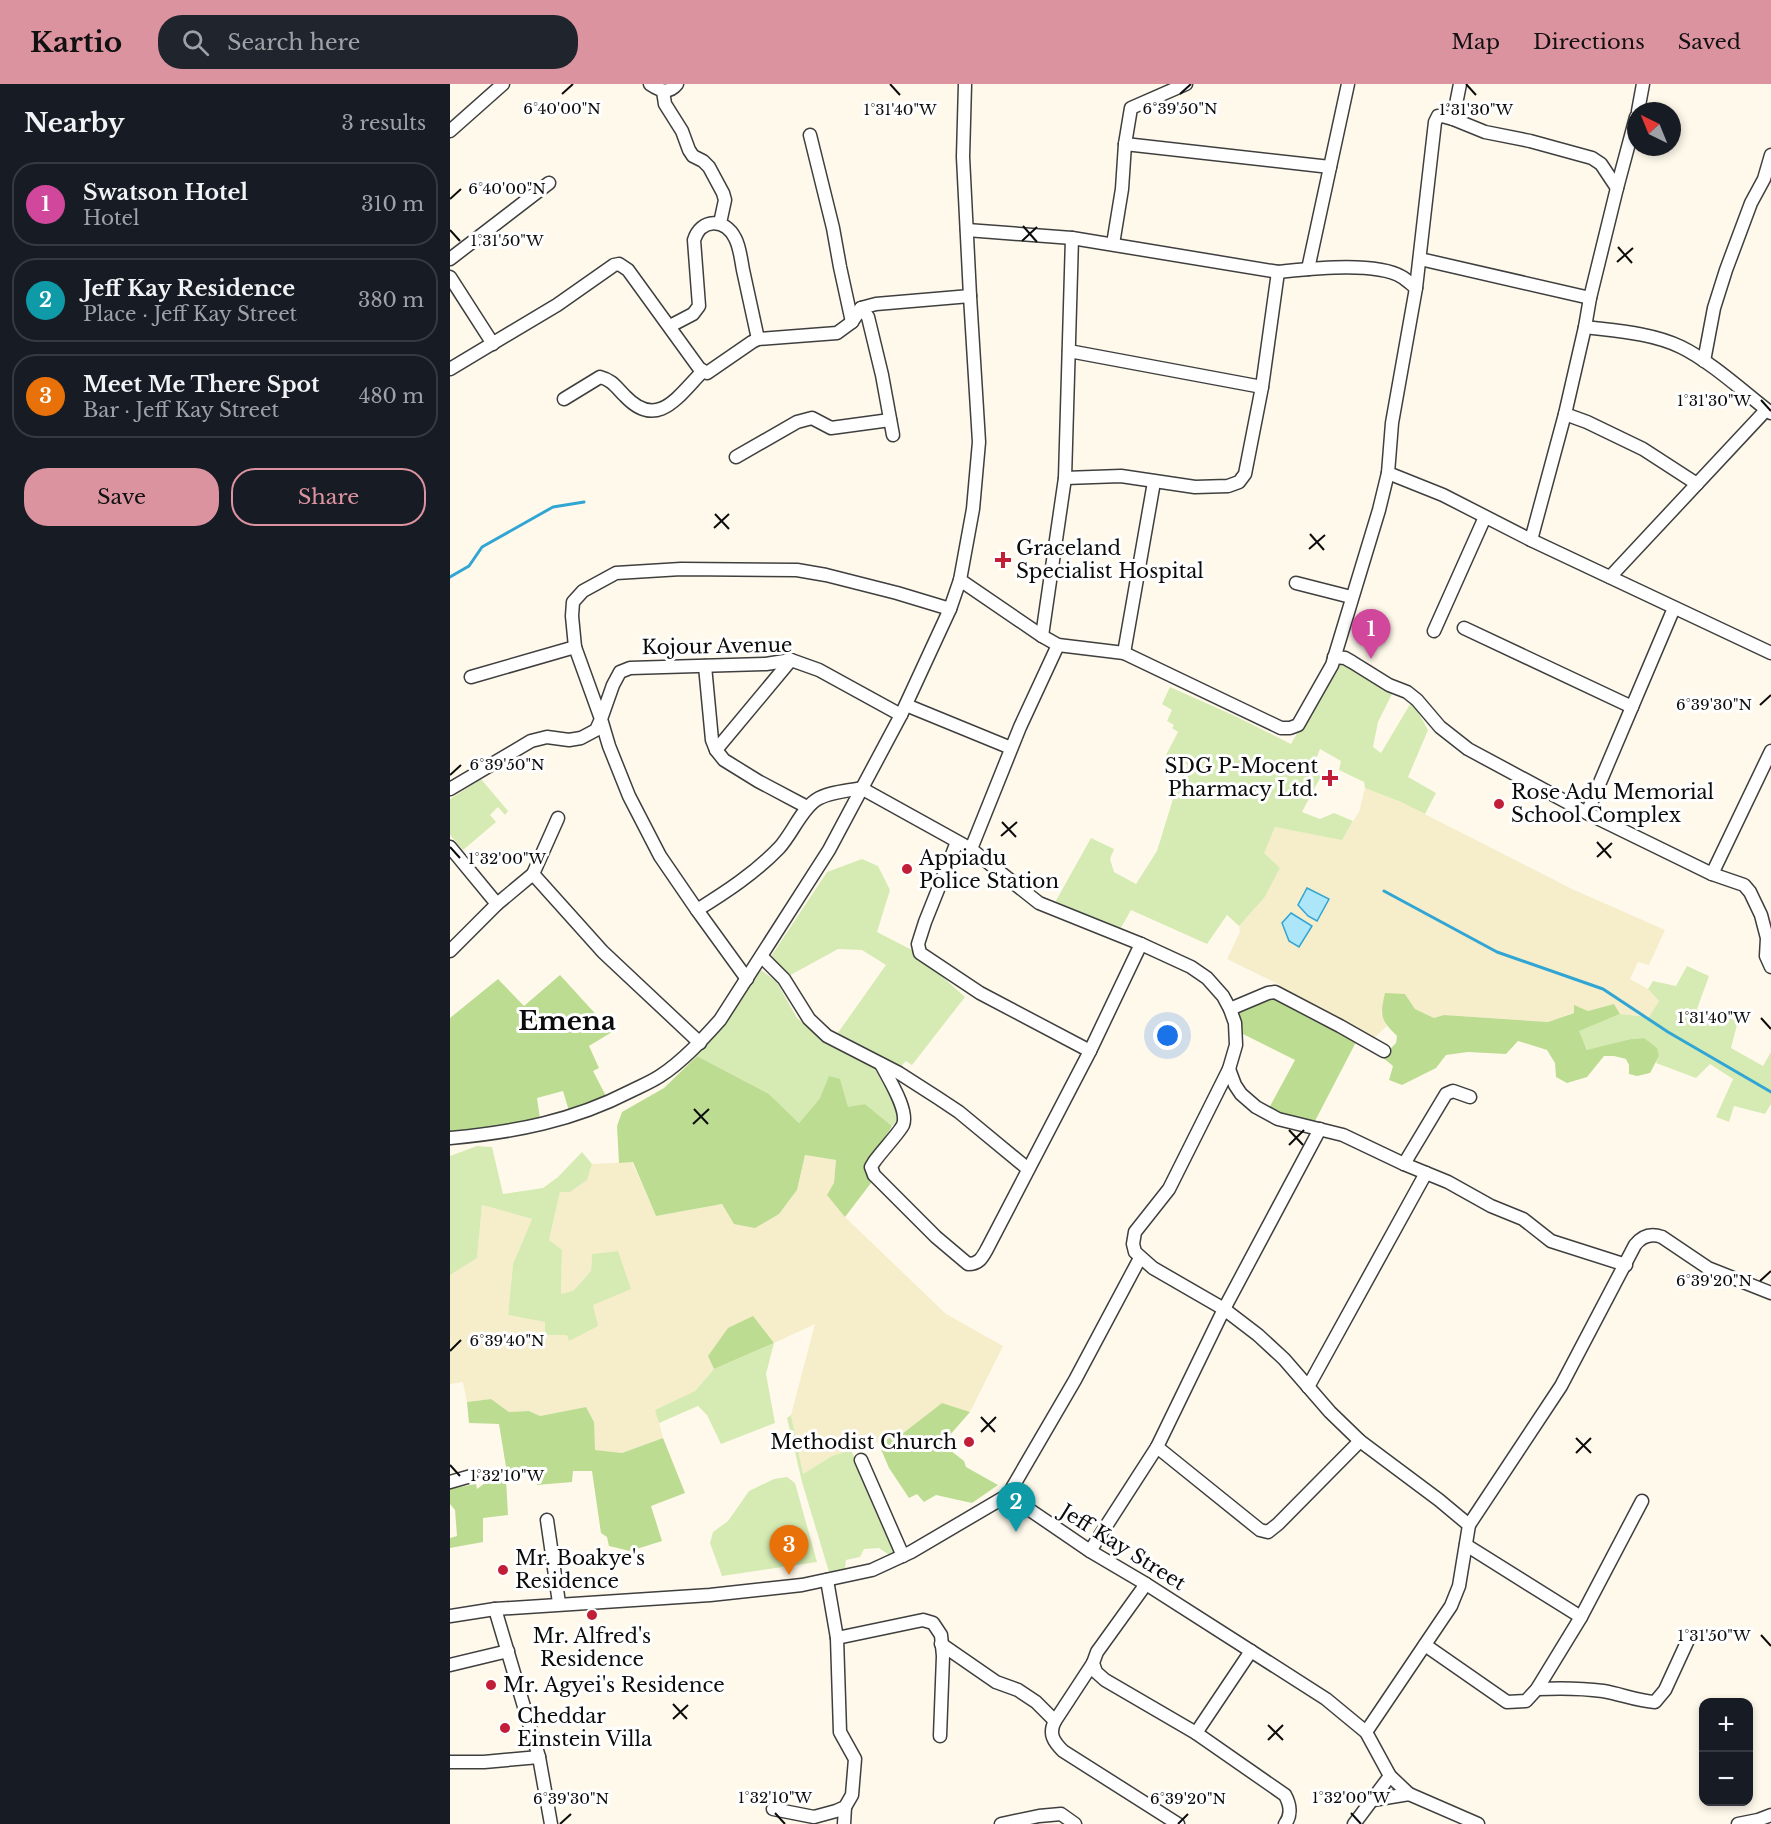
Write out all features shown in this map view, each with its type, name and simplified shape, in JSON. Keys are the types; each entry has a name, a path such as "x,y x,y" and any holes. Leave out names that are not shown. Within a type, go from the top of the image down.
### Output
{"street":[{"path":"450,130 503,84"},
{"path":"650,84 663,91 673,89 678,84"},
{"path":"450,1138 490,1134 546,1124 605,1104 661,1076 700,1043 720,1020 829,850 904,710 950,609 960,580 973,509 979,442 963,157 965,84"},
{"path":"1113,244 1131,108 1186,84"},
{"path":"1308,269 1348,84"},
{"path":"1453,119 1460,84"},
{"path":"1640,102 1643,84"},
{"path":"663,91 665,104 682,131 689,150 693,156 709,167 723,193 725,200 720,223"},
{"path":"960,580 1058,645 1124,653 1281,728 1298,725 1335,657 1380,510 1388,472 1392,423 1416,288 1435,122 1438,116 1453,119 1485,132 1530,141 1592,158 1601,164 1617,188"},
{"path":"810,135 833,228 852,322"},
{"path":"1125,144 1330,167"},
{"path":"1531,540 1565,414 1590,298 1627,151"},
{"path":"1704,362 1714,308 1726,270 1751,203 1764,179 1771,155"},
{"path":"450,259 549,183"},
{"path":"670,326 693,314 699,306 694,240 696,233 703,225 720,223 725,225 736,240 758,339"},
{"path":"967,230 1072,238 1278,272 1308,269 1383,270 1401,276 1416,288"},
{"path":"1042,636 1065,478 1072,238"},
{"path":"1420,259 1590,298"},
{"path":"450,369 557,305 614,265 620,264 628,270 706,373 758,339 837,333 852,322 861,308 898,301 970,296"},
{"path":"1065,478 1121,476 1196,487 1228,486 1239,482 1245,474 1262,387 1278,272"},
{"path":"450,277 493,344"},
{"path":"861,308 868,317 893,435"},
{"path":"1585,327 1645,335 1681,346 1769,412 1610,577"},
{"path":"1069,351 1262,387"},
{"path":"564,399 600,377 608,379 635,406 653,412 662,410 703,371"},
{"path":"1565,414 1643,448 1698,484"},
{"path":"736,457 797,422 812,418 831,428 890,420"},
{"path":"1388,472 1443,495 1531,540 1771,653"},
{"path":"1124,653 1154,482"},
{"path":"1434,631 1485,517"},
{"path":"747,979 660,856 629,796 575,647 573,602 583,591 616,573 681,569 796,570 826,575 950,609"},
{"path":"1296,583 1352,597"},
{"path":"1587,813 1674,608"},
{"path":"1464,628 1632,707"},
{"path":"971,849 1011,748 1058,645"},
{"path":"471,677 575,647"},
{"path":"1335,657 1345,658 1393,687 1407,692 1440,727 1468,749 1587,813 1712,874 1744,885 1761,915 1767,938 1766,956 1771,967"},
{"path":"716,750 791,660"},
{"name":"Kojour Avenue","path":"601,719 620,672 630,668 766,664 791,660 819,670 904,710 1011,748"},
{"path":"705,666 712,740 716,750 724,760 758,782 807,807"},
{"path":"450,789 531,741 547,737 569,740 581,738 596,730 601,719"},
{"path":"1712,874 1771,751"},
{"path":"697,910 739,884 780,848 807,807 818,798 861,789 971,849 1039,903 1141,944 1191,967 1207,978 1223,996 1230,1009 1235,1023 1236,1045 1229,1069 1169,1189 1135,1232 1132,1244 1135,1252 1154,1268 1224,1309 1258,1335 1284,1359 1330,1412 1360,1442 1469,1525"},
{"path":"450,951 497,904 533,874 558,818"},
{"path":"957,842 925,922 918,944 920,953 980,993 1090,1051"},
{"path":"450,847 497,904"},
{"path":"533,874 603,952 700,1043"},
{"path":"881,1064 904,1115 903,1125 871,1167 874,1175 936,1237 968,1264 975,1264 982,1258 1090,1051 1141,944"},
{"path":"762,957 784,979 809,1019 827,1036 899,1073 959,1112 1028,1169"},
{"path":"1230,1009 1275,992 1384,1051"},
{"path":"1229,1069 1241,1094 1256,1107 1278,1119 1343,1135 1462,1189 1491,1206 1523,1220 1551,1242 1626,1265"},
{"path":"1404,1164 1446,1094 1453,1091 1470,1097"},
{"path":"1090,1551 1157,1447 1224,1309 1320,1129"},
{"path":"1308,1387 1426,1173"},
{"path":"1366,1732 1451,1606 1458,1586 1469,1525 1561,1386 1635,1245 1641,1238 1654,1234 1662,1237 1707,1268 1771,1293"},
{"path":"450,1616 495,1609 710,1595 802,1585 872,1570 903,1556 1008,1495 1075,1380 1140,1258"},
{"path":"1157,1447 1260,1530 1268,1532 1360,1442"},
{"path":"861,1460 903,1556"},
{"path":"450,1482 471,1476"},
{"name":"Jeff Kay Street","path":"1008,1495 1090,1551 1326,1699 1366,1732 1390,1776 1409,1794"},
{"path":"1425,1645 1507,1702 1526,1701 1537,1689 1581,1617 1642,1501"},
{"path":"547,1520 559,1604"},
{"path":"1466,1545 1581,1617"},
{"path":"827,1580 837,1638 840,1732 855,1759 852,1795 845,1807 844,1824"},
{"path":"1146,1584 1097,1652 1093,1663 1055,1721 1052,1737 1063,1751 1178,1824"},
{"path":"495,1609 539,1757 551,1824"},
{"path":"837,1638 922,1620 933,1623 941,1635 943,1656 940,1736"},
{"path":"1537,1689 1576,1688 1654,1702 1665,1690 1688,1640"},
{"path":"941,1644 996,1683 1018,1690 1036,1702 1055,1721"},
{"path":"450,1665 508,1651"},
{"path":"1196,1733 1251,1651"},
{"path":"1093,1663 1096,1672 1105,1680 1196,1733 1285,1796 1290,1804 1288,1820 1285,1824"},
{"path":"450,1762 484,1762 539,1757"},
{"path":"1354,1824 1390,1776"},
{"path":"1373,1800 1409,1794 1478,1824"},
{"path":"773,1809 814,1817 845,1807"},
{"path":"1001,1824 1061,1814 1075,1824"},
{"path":"1738,1824 1758,1822 1771,1815"}],"shaded area":[{"path":"1365,788 1401,802 1572,889 1665,930 1649,965 1638,962 1630,979 1648,989 1659,1001 1649,1017 1620,1014 1614,1004 1588,1011 1574,1006 1575,1012 1548,1022 1444,1015 1434,1018 1415,1009 1405,994 1381,1012 1387,1026 1373,1039 1278,988 1280,985 1227,959 1240,932 1239,926 1264,898 1263,853 1275,827 1342,839 1359,812"},
{"path":"805,1155 836,1160 834,1183 845,1217 946,1314 1003,1346 970,1412 942,1403 902,1434 832,1456 803,1474 791,1415 815,1324 774,1343 753,1317 708,1356 714,1369 695,1391 656,1410 663,1438 622,1453 594,1450 594,1422 586,1407 540,1416 529,1411 509,1412 491,1399 467,1402 463,1382 450,1384 450,1275 477,1257 482,1205 532,1219 513,1264 508,1315 546,1322 568,1335 569,1340 593,1305 618,1251 592,1254 591,1271 573,1291 561,1295 562,1251 549,1240 560,1192 570,1192 587,1180 592,1164 632,1162 656,1216 722,1204 734,1224 779,1214 797,1190"}],"green space":[{"path":"1336,660 1350,663 1393,692 1378,722 1373,747 1381,753 1412,701 1428,730 1408,777 1436,793 1425,814 1365,788 1364,782 1339,770 1341,761 1320,749 1314,764 1318,767 1320,778 1302,812 1320,819 1334,813 1353,821 1342,840 1275,827 1264,853 1280,868 1264,898 1239,926 1227,915 1207,944 1131,910 1118,933 1053,906 1091,838 1114,849 1110,859 1114,872 1136,884 1157,851 1176,789 1188,765 1166,755 1178,732 1172,728 1174,725 1167,721 1172,710 1162,704 1170,687 1291,744 1321,692"},
{"path":"481,779 508,811 505,815 498,807 490,815 496,822 463,850 450,835 450,799"},
{"path":"862,859 878,866 890,890 877,932 912,950 965,997 912,1065 906,1061 899,1068 835,1037 886,965 862,950 838,949 785,978 768,961 827,872"},
{"path":"1687,966 1709,976 1697,1009 1738,1021 1731,1048 1763,1066 1771,1052 1771,1104 1765,1114 1734,1106 1729,1122 1716,1117 1733,1079 1710,1064 1696,1078 1656,1063 1659,1056 1644,1038 1631,1039 1588,1051 1578,1031 1620,1014 1649,1017 1659,1001 1648,989 1653,981 1676,986"},
{"path":"761,970 776,981 797,1018 825,1040 875,1069 896,1103 899,1119 892,1126 865,1104 848,1108 840,1080 820,1098 799,1123 769,1094 697,1056"},
{"path":"560,975 612,1032 589,1046 599,1068 593,1071 607,1098 569,1111 563,1091 537,1098 540,1119 450,1133 450,1018 498,979 524,1006"},
{"path":"1385,993 1405,994 1415,1009 1434,1018 1444,1015 1548,1022 1574,1013 1574,1005 1588,1011 1614,1004 1620,1014 1579,1031 1587,1050 1644,1038 1657,1048 1659,1056 1650,1073 1637,1076 1629,1074 1626,1059 1604,1056 1587,1077 1567,1083 1556,1077 1555,1063 1547,1050 1518,1041 1506,1054 1468,1052 1446,1055 1436,1068 1402,1085 1389,1080 1393,1066 1382,1057 1396,1043 1397,1036 1384,1021 1382,1007"},
{"path":"1272,996 1356,1042 1314,1123 1269,1108 1295,1060 1241,1033 1237,1019 1238,1010"},
{"path":"697,1056 769,1094 799,1123 820,1098 829,1076 840,1079 848,1107 865,1104 892,1126 865,1170 871,1183 845,1217 827,1195 834,1183 836,1160 805,1155 797,1190 779,1214 755,1228 734,1224 722,1204 656,1216 633,1162 619,1163 617,1126 622,1112 664,1088"},
{"path":"477,1146 492,1147 503,1194 543,1188 558,1177 582,1152 592,1164 587,1180 570,1192 560,1192 549,1240 562,1250 561,1294 573,1291 591,1271 592,1254 618,1251 631,1289 593,1305 598,1326 569,1341 567,1335 545,1335 545,1322 508,1315 513,1264 532,1219 482,1205 477,1258 450,1275 450,1156"},
{"path":"753,1316 774,1343 714,1369 708,1356 728,1328"},
{"path":"774,1343 766,1374 775,1423 721,1444 707,1415 698,1406 659,1423 655,1410 695,1391 714,1369"},
{"path":"491,1399 509,1412 529,1411 540,1416 586,1407 594,1422 595,1450 622,1453 663,1438 685,1493 651,1506 662,1541 630,1551 609,1546 607,1537 601,1533 592,1471 573,1471 572,1482 537,1485 535,1472 507,1473 499,1424 469,1423 467,1402"},
{"path":"942,1403 970,1412 942,1444 964,1461 966,1467 998,1485 972,1503 936,1495 924,1502 917,1494 909,1498 889,1468 878,1442 902,1434"},
{"path":"791,1415 803,1474 832,1456 851,1450 898,1555 892,1557 879,1548 864,1549 860,1557 846,1560 845,1570 829,1572 802,1482 787,1418"},
{"path":"787,1477 795,1483 817,1562 722,1576 710,1543 713,1532 728,1521 749,1491 774,1479"},
{"path":"492,1478 506,1479 508,1515 483,1518 483,1542 450,1548 450,1538 457,1536 455,1510 450,1504 450,1489 476,1484 477,1489"}],"water":[{"path":"1307,888 1329,899 1317,921 1308,916 1298,905"},
{"path":"1291,913 1312,926 1299,947 1289,941 1282,923"}],"waterway":[{"path":"450,577 469,566 482,547 553,507 584,502"},
{"path":"1384,891 1497,952 1603,989 1668,1032 1771,1092"}],"place":[{"name":"Graceland Specialist Hospital","path":"1003,560"},
{"name":"Swatson Hotel","path":"1371,659"},
{"name":"SDG P-Mocent Pharmacy Ltd.","path":"1330,778"},
{"name":"Rose Adu Memorial School Complex","path":"1499,804"},
{"name":"Appiadu Police Station","path":"907,869"},
{"name":"Methodist Church","path":"969,1442"},
{"name":"Jeff Kay Residence","path":"1016,1532"},
{"name":"Mr. Boakye's Residence","path":"503,1570"},
{"name":"Meet Me There Spot","path":"789,1575"},
{"name":"Mr. Alfred's Residence","path":"592,1615"},
{"name":"Mr. Agyei's Residence","path":"491,1685"},
{"name":"Cheddar Einstein Villa","path":"505,1728"}],"district":[{"name":"Emena","path":"567,1021"}]}
